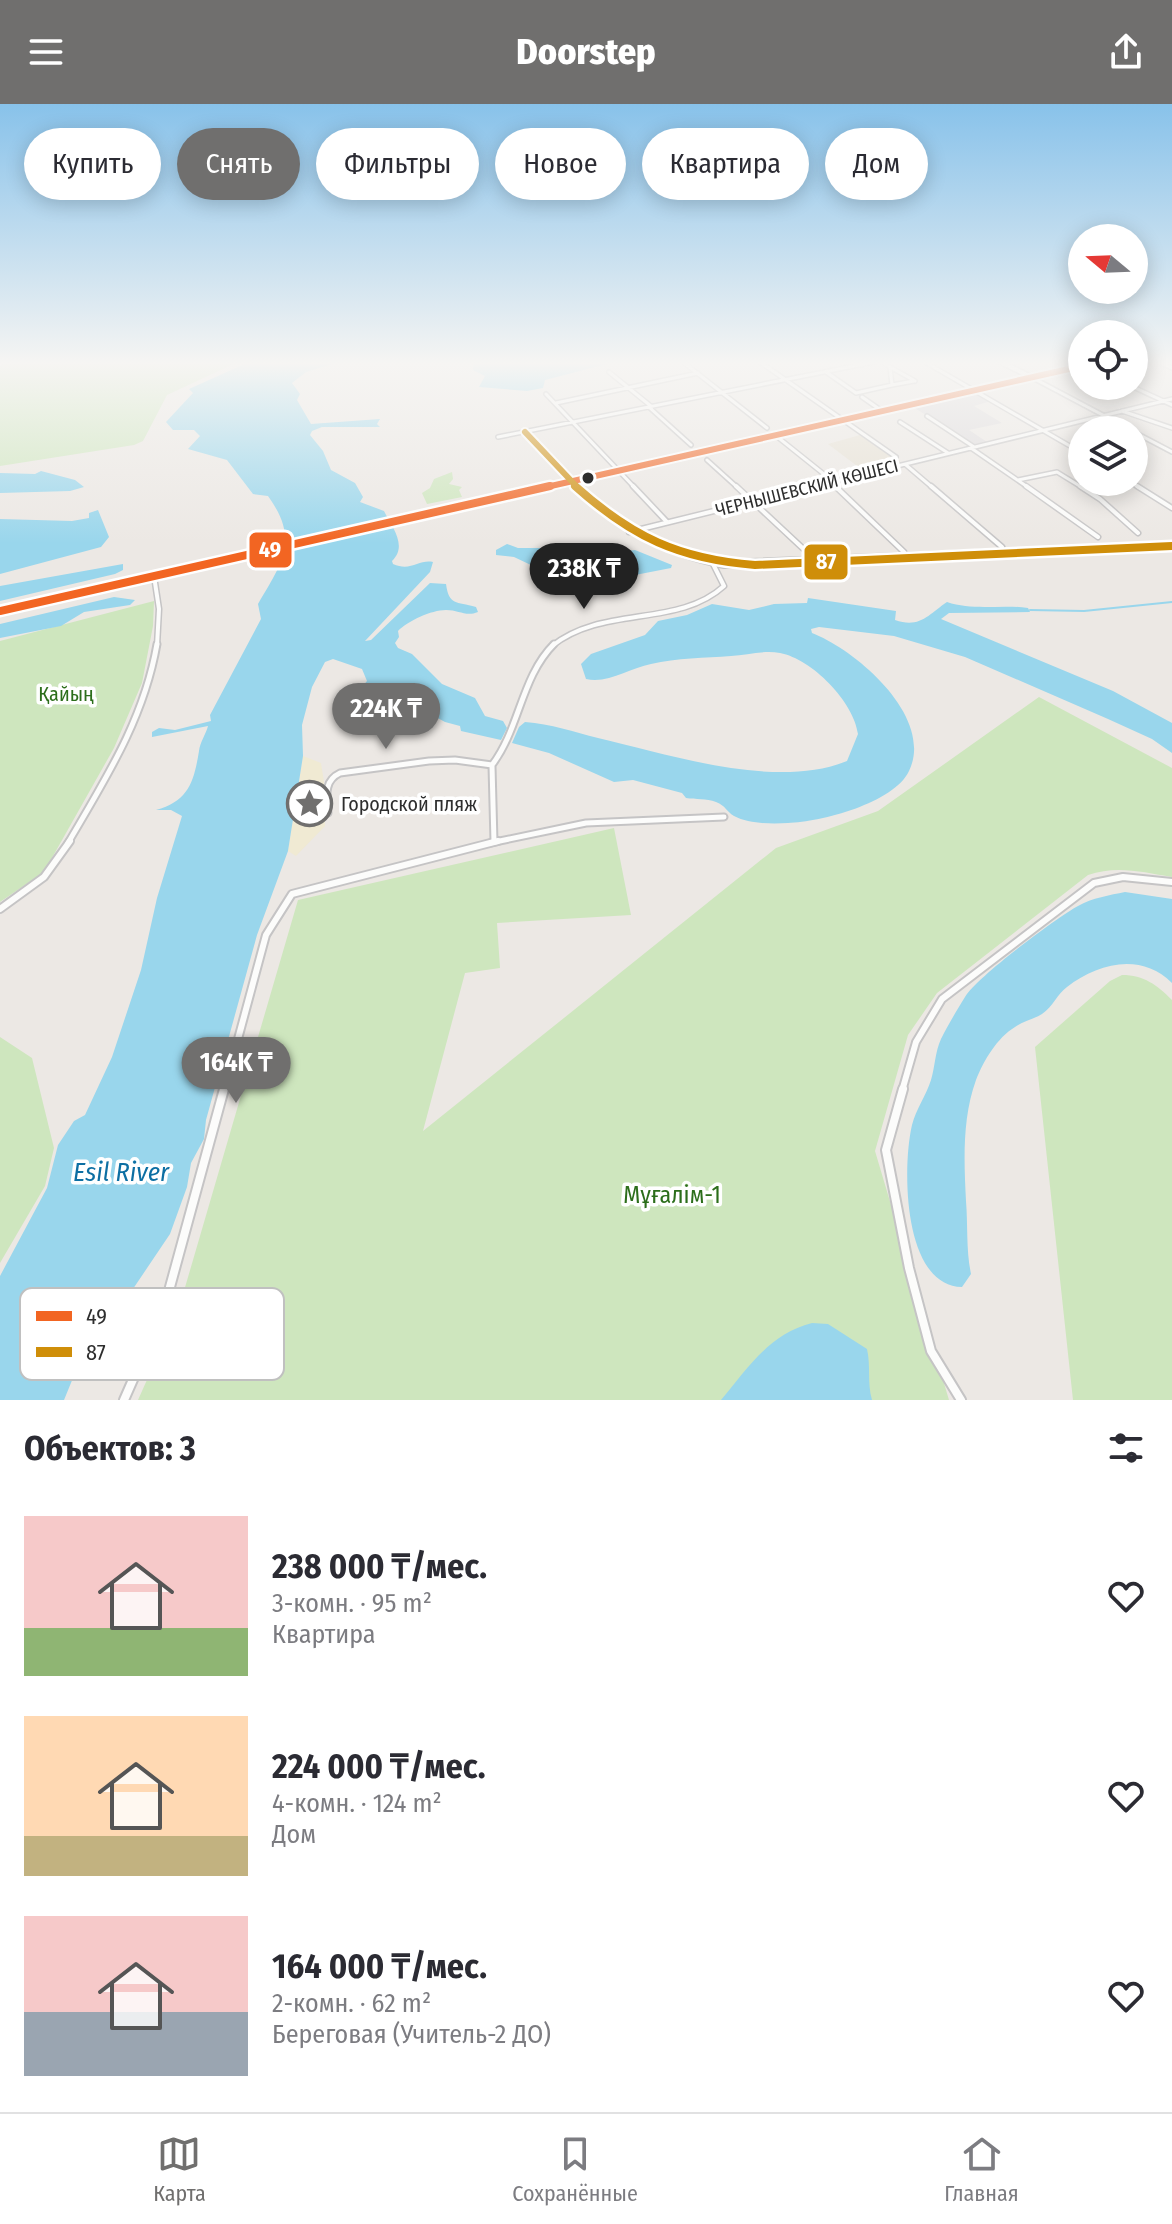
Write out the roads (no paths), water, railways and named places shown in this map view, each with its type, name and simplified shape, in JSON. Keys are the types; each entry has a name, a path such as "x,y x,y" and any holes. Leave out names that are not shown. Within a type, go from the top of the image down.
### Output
{"highway":[{"path":"0,611 570,482 629,532 666,549 724,564 1172,546"}],"main road":[{"path":"570,482 832,422"}],"street":[{"path":"667,422 691,445"},
{"path":"760,422 767,428"},
{"path":"847,422 896,457"},
{"path":"901,422 949,454"},
{"path":"936,422 1098,537"},
{"path":"1032,422 1068,444"},
{"path":"498,437 573,423 668,522"},
{"name":"ЧЕРНЫШЕВСКИЙ КӨШЕСІ","path":"629,532 1068,425"},
{"path":"525,432 570,482"},
{"path":"775,435 830,479 904,552"},
{"path":"1148,439 1172,452"},
{"path":"707,460 810,555"},
{"path":"905,464 1002,547"},
{"path":"1018,480 1057,472 1105,503 1138,533"},
{"path":"1148,493 1172,508"},
{"path":"494,842 490,770 518,721 530,674 545,652 558,640 586,625 669,611 718,593 724,586 712,562"},
{"path":"0,909 48,873 94,801 139,717 156,654 160,625 160,600 154,576"},
{"path":"328,813 327,784 334,775 349,769 456,760 484,767 492,765"},
{"path":"170,1288 266,935 292,894 494,842 586,823 724,817"},
{"path":"961,1400 931,1351 909,1268 886,1150 916,1042 942,999 1094,883 1106,877 1124,875 1172,882"},
{"path":"124,1400 133,1380"}],"water":[{"name":"Esil River","path":"166,422 378,422 380,427 322,427 310,435 323,451 331,470 355,483 363,497 360,502 384,511 399,543 393,564 405,567 433,562 430,572 365,641 371,640 430,583 446,584 452,599 476,607 478,612 466,614 440,610 427,614 398,631 399,637 395,643 398,648 412,654 442,684 475,698 485,716 503,721 507,728 501,740 461,731 460,726 445,722 403,699 390,701 361,688 367,681 362,669 333,659 325,662 312,687 302,725 303,756 288,851 257,935 206,1120 204,1139 191,1163 187,1187 170,1234 134,1288 20,1288 20,1380 72,1380 64,1400 0,1400 0,1276 47,1188 58,1145 74,1121 85,1115 112,1057 141,970 157,898 182,816 171,810 156,810 176,801 188,788 208,726 152,737 152,732 159,728 175,730 211,721 210,715 261,619 258,604 284,551 283,526 268,496 253,494 227,460 188,449 200,436 194,430 173,430"},
{"path":"41,471 75,480 84,487 70,491 0,493 0,473 35,474"},
{"path":"98,510 109,537 101,547 0,574 0,519 72,521 89,518 89,513"},
{"path":"507,544 518,548 608,554 635,550 672,565 671,568 594,583 557,567 533,566 514,557 496,555 496,550"},
{"path":"123,564 123,570 115,574 0,601 0,586"},
{"path":"114,597 135,600 130,605 84,612 61,626 0,638 0,624"},
{"path":"808,598 896,611 895,620 911,623 924,619 947,602 967,606 1028,608 1030,612 949,613 941,619 1113,691 1172,723 1172,753 1152,739 965,657 894,636 819,627 811,629 812,633 849,654 887,688 911,729 914,750 909,771 888,792 855,809 802,822 753,822 734,816 712,801 686,798 682,793 633,780 614,782 549,753 512,743 519,727 525,722 723,767 756,771 819,769 847,761 858,734 849,709 818,673 792,657 768,652 671,660 594,680 586,679 581,664 591,654 645,635 658,621 687,615 712,604 749,610 774,604 807,603"},
{"path":"1125,892 1172,899 1172,983 1147,967 1120,964 1106,967 1067,987 1046,1011 1018,1025 997,1043 976,1080 966,1125 965,1171 971,1274 962,1287 943,1282 928,1267 918,1247 911,1222 907,1168 912,1125 931,1080 941,1039 972,988 1018,948 1078,906"},
{"path":"812,1323 828,1324 867,1349 872,1400 721,1400 771,1344 783,1335"}],"waterway":[{"path":"1030,610 1084,611 1172,602"}],"place":[{"name":"Городской пляж","path":"310,804"}],"park label":[{"name":"Қайың","path":"66,694"},
{"name":"Мұғалім-1","path":"672,1195"}]}
